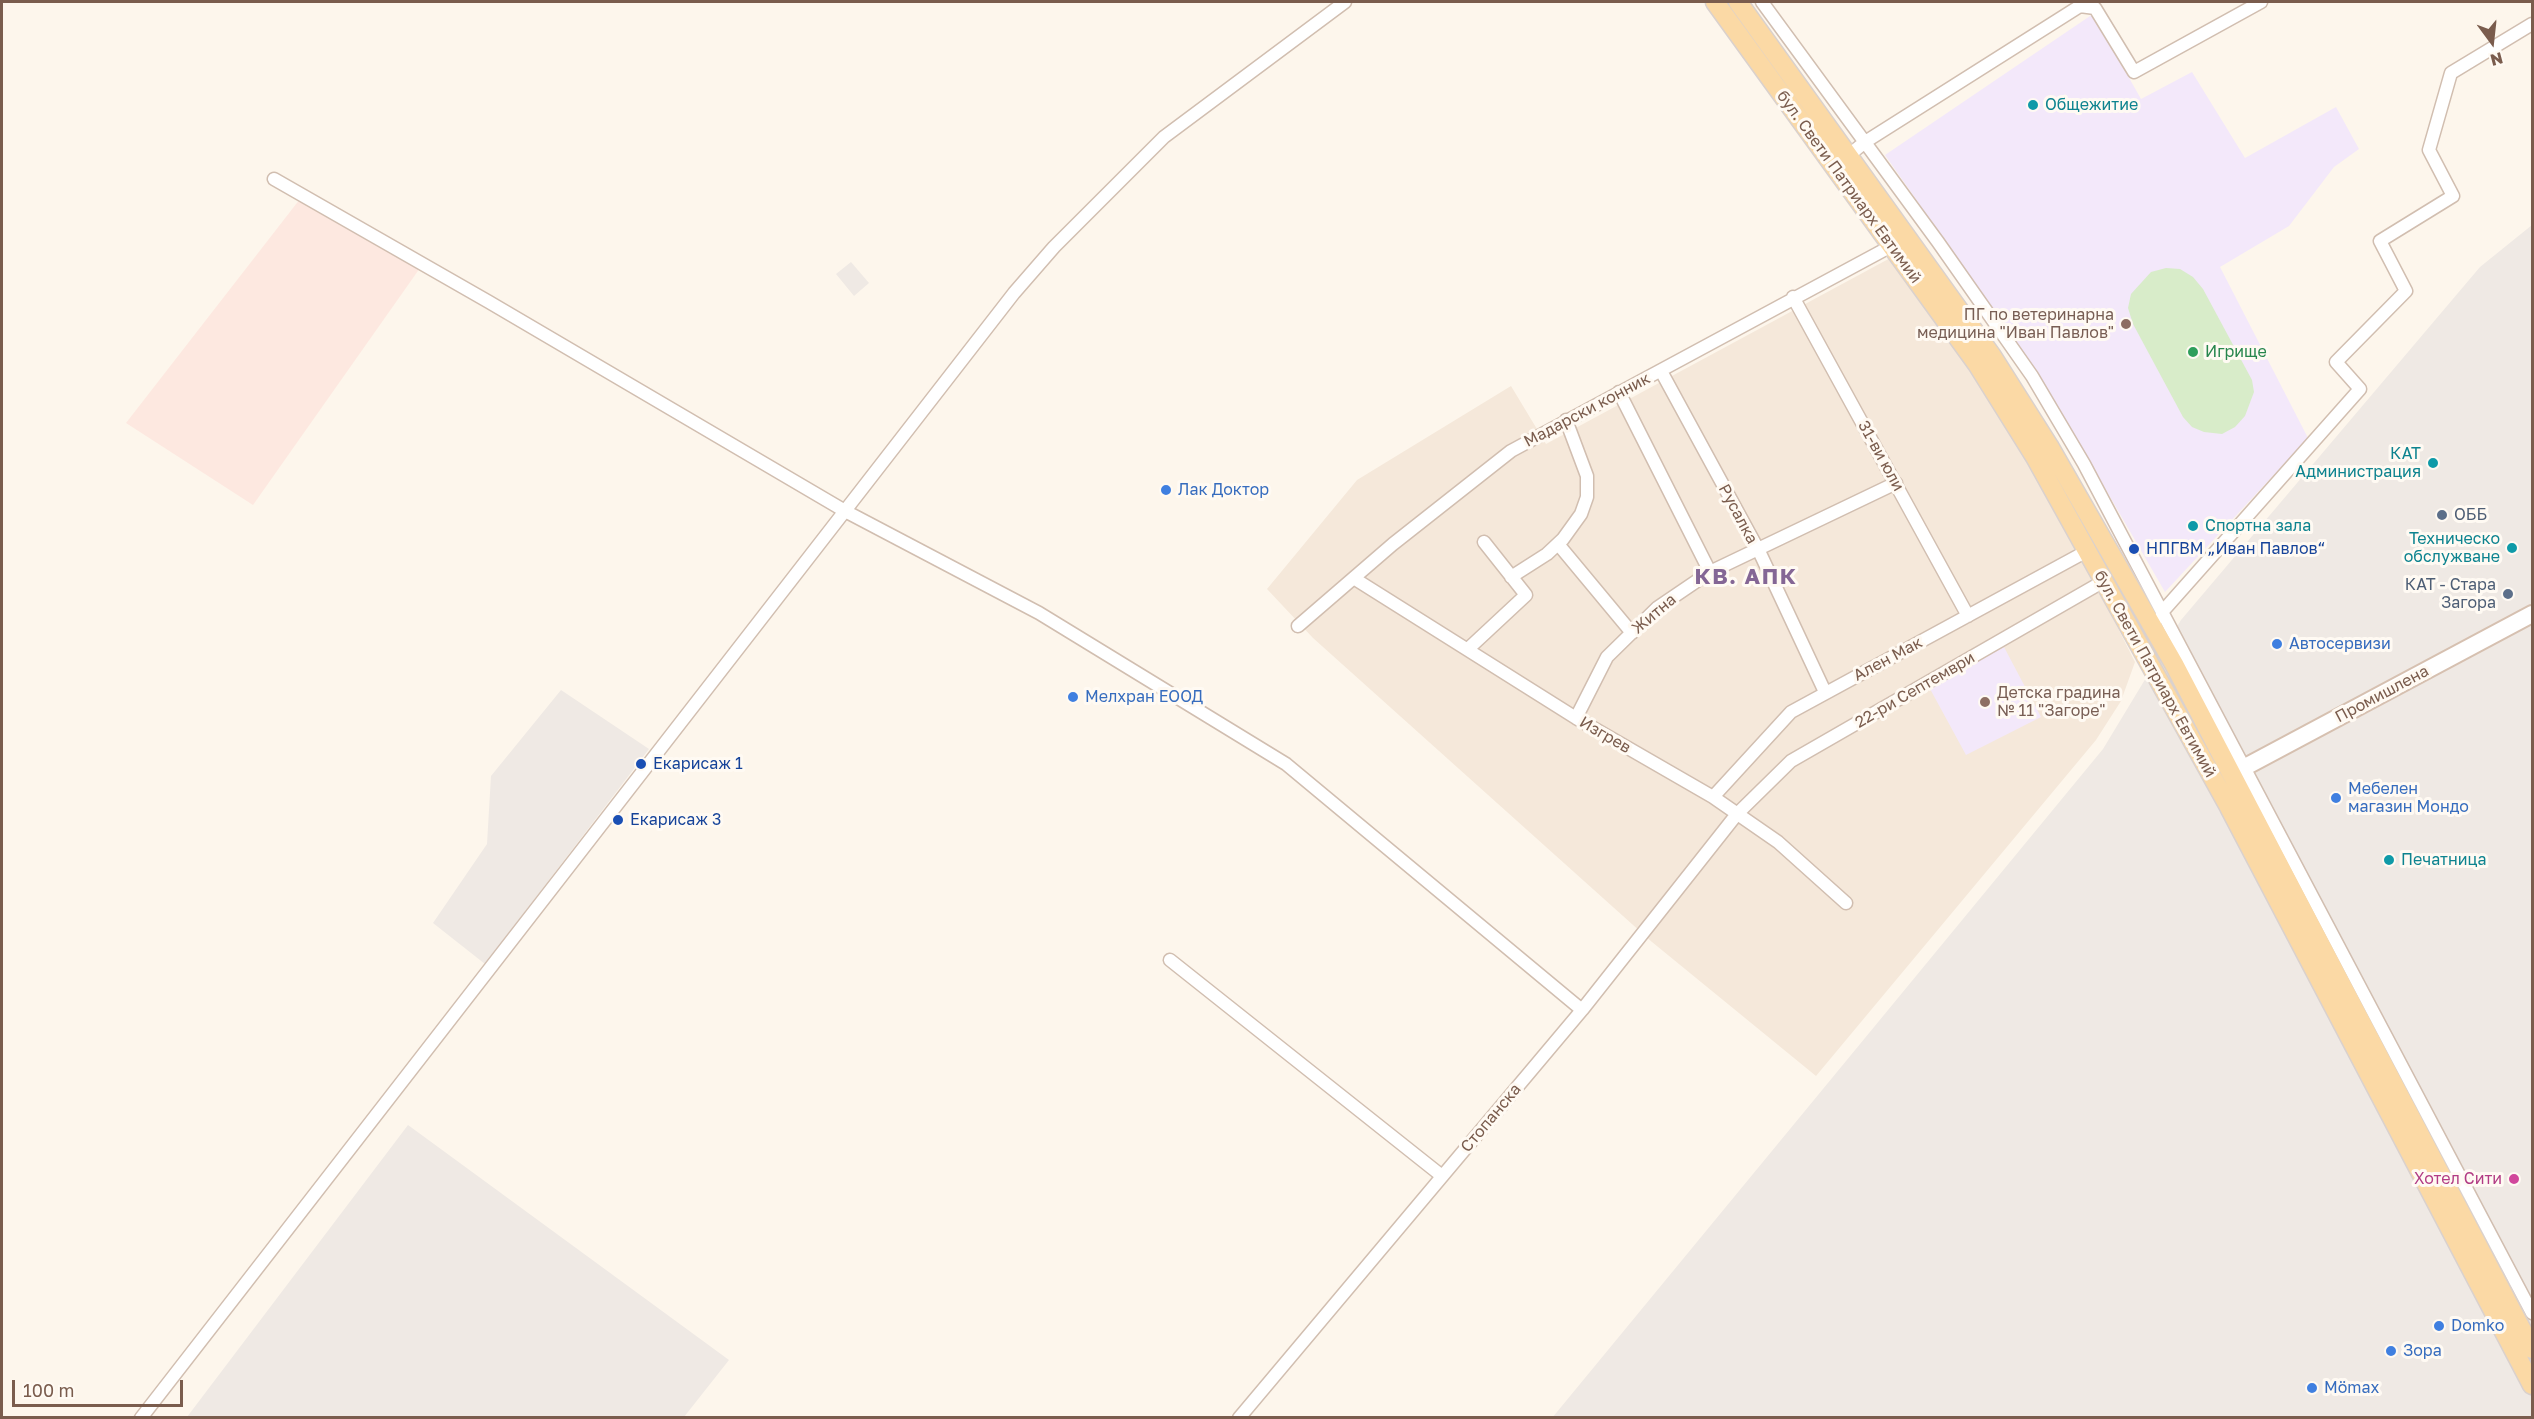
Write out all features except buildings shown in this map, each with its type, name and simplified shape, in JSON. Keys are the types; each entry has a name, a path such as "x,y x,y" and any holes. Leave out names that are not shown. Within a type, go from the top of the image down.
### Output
{"main road":[{"name":"бул. Свети Патриарх Евтимий","path":"1714,2 1899,242 1992,356 2049,446 2155,632 2238,771 2532,1349"},
{"name":"бул. Свети Патриарх Евтимий","path":"1738,2 1848,156 1899,242 2035,457 2229,807 2532,1385"},
{"name":"Промишлена","path":"2238,771 2532,614"},
{"path":"2198,750 2238,771 2229,807"}],"street":[{"path":"141,1418 1014,293 1100,199 1164,137 1345,2"},
{"path":"1762,2 2032,376 2084,464 2163,612 2238,771 2532,1313"},
{"path":"1848,156 1865,142 2080,6 2095,8 2134,72 2261,2"},
{"path":"2155,632 2163,612 2360,389 2336,362 2406,291 2380,241 2453,196 2429,150 2451,73 2532,24"},
{"path":"274,179 845,511 1039,613 1286,764 1582,1010"},
{"name":"Мадарски конник","path":"1298,626 1393,544 1511,451 1793,297 1899,242"},
{"name":"31-ви юли","path":"1793,297 1968,616"},
{"name":"Русалка","path":"1661,371 1759,551 1825,692"},
{"path":"1619,392 1710,572"},
{"path":"1511,577 1558,544 1581,514 1587,497 1587,476 1566,420"},
{"name":"Житна","path":"1576,718 1607,657 1657,608 1710,572 1759,551 1896,483"},
{"path":"1468,649 1526,596 1484,542"},
{"path":"1558,544 1632,633"},
{"name":"Ален Мак","path":"1713,797 1791,712 2087,551"},
{"name":"Изгрев","path":"1355,579 1576,718 1713,797 1778,842 1846,903"},
{"name":"22-ри Септември","path":"1737,814 1791,760 2104,581"},
{"name":"Стопанска","path":"1239,1418 1582,1010 1737,814"},
{"path":"1170,960 1442,1176"}],"shaded area":[{"name":"ПГ по ветеринарна медицина \"Иван Павлов\"","path":"2093,14 2141,99 2192,72 2245,158 2336,107 2359,149 2334,167 2289,226 2220,267 2308,438 2165,592 2043,381 1885,155"},
{"path":"300,199 420,268 253,505 126,423"},
{"path":"2532,225 2532,1417 1552,1418 2103,749 2181,620 2480,267"},
{"path":"1894,256 2033,460 2135,662 2121,701 2096,740 1816,1076 1652,942 1313,638 1267,589 1357,480 1511,386 1546,444"},
{"path":"851,262 869,283 854,296 836,274"},
{"name":"Детска градина № 11 \"Загоре\"","path":"2004,647 2041,717 1966,755 1929,687"},
{"path":"561,690 649,749 485,964 433,923 487,844 491,776"},
{"path":"408,1125 729,1360 684,1417 187,1417"}],"green space":[{"name":"Игрище","path":"2166,268 2180,269 2193,277 2203,289 2252,380 2254,392 2245,416 2235,427 2222,434 2204,432 2192,427 2183,417 2133,324 2128,308 2131,294 2151,272"}],"place":[{"name":"Общежитие","path":"2033,105"},
{"name":"ПГ по ветеринарна медицина \"Иван Павлов\"","path":"2126,324"},
{"name":"Игрище","path":"2193,352"},
{"name":"КАТ Администрация","path":"2433,463"},
{"name":"Лак Доктор","path":"1166,490"},
{"name":"ОББ","path":"2442,515"},
{"name":"Спортна зала","path":"2193,526"},
{"name":"Техническо обслужване","path":"2512,548"},
{"name":"НПГВМ „Иван Павлов“","path":"2134,549"},
{"name":"КАТ - Стара Загора","path":"2508,594"},
{"name":"Автосервизи","path":"2277,644"},
{"name":"Мелхран ЕООД","path":"1073,697"},
{"name":"Детска градина № 11 \"Загоре\"","path":"1985,702"},
{"name":"Екарисаж 1","path":"641,764"},
{"name":"Мебелен магазин Мондо","path":"2336,798"},
{"name":"Екарисаж 3","path":"618,820"},
{"name":"Печатница","path":"2389,860"},
{"name":"Хотел Сити","path":"2514,1179"},
{"name":"Domko","path":"2439,1326"},
{"name":"Зора","path":"2391,1351"},
{"name":"Mömax","path":"2312,1388"}],"district":[{"name":"КВ. АПК","path":"1746,577"}]}
